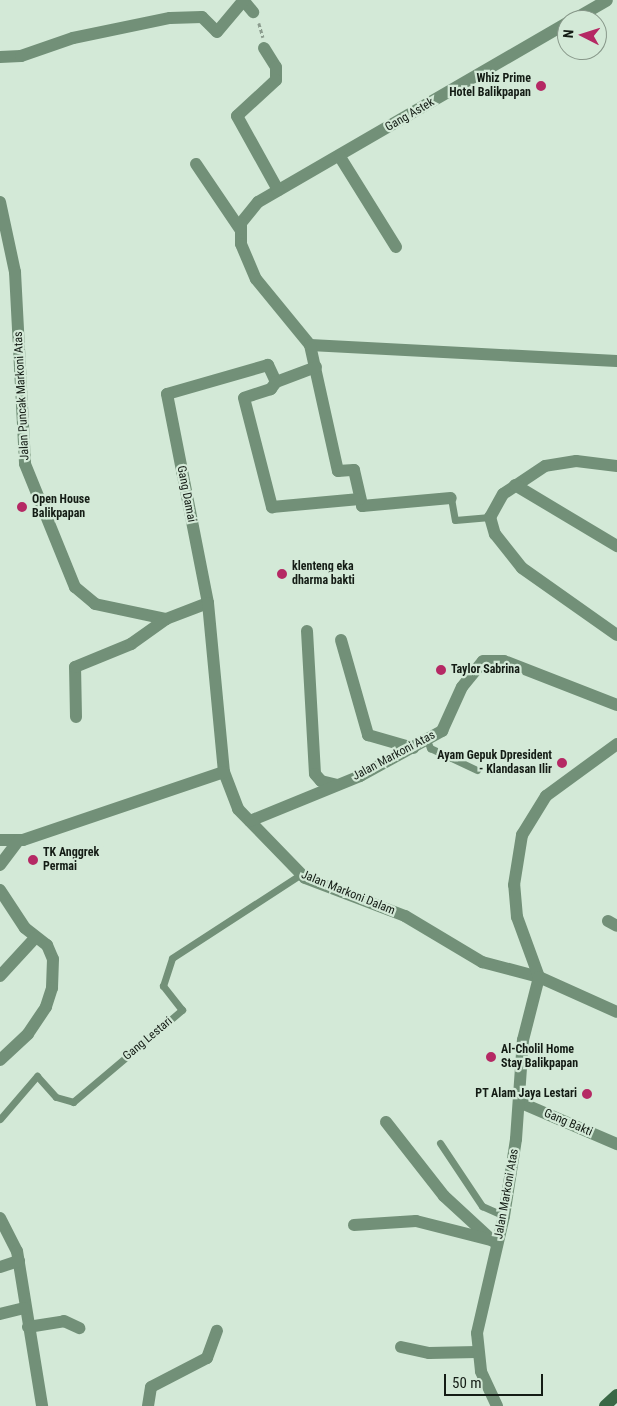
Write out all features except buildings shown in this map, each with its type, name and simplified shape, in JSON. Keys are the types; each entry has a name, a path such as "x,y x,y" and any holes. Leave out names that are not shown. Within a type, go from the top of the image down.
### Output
{"main road":[{"path":"604,1406 617,1395"}],"street":[{"path":"590,10 607,0"},
{"path":"0,57 21,56 73,38 170,18 202,17 217,32 243,1 253,12"},
{"name":"Gang Astek","path":"240,229 251,206 340,157 557,30"},
{"path":"264,48 276,67 276,80 237,116 278,190"},
{"path":"340,157 396,247"},
{"path":"196,164 240,229 248,266 310,345 338,471 354,470 363,506 451,498"},
{"name":"Jalan Puncak Markoni Atas","path":"0,202 15,272 25,464 50,533 83,596 117,611 166,619"},
{"path":"310,345 617,361"},
{"name":"Gang Damai","path":"206,597 167,394 268,365 276,382"},
{"path":"316,367 276,382 271,389 244,398 272,508 360,499"},
{"path":"617,466 560,461 515,485 495,504 490,517 495,534 522,568 617,635"},
{"path":"515,485 617,546"},
{"path":"0,840 20,840 224,772 206,597 166,619 131,644 75,667 76,717"},
{"path":"307,631 316,774 321,781 339,785"},
{"path":"341,640 368,736 414,748"},
{"name":"Jalan Markoni Atas","path":"250,821 339,785 427,740 448,721 474,669 494,659 617,705"},
{"path":"538,977 516,909 514,885 522,835 546,796 617,744"},
{"name":"Jalan Markoni Dalam","path":"224,772 238,808 300,875 405,916 482,962 538,977 617,1012"},
{"path":"0,865 20,840"},
{"path":"0,890 35,938 51,951 52,988 33,1028 0,1060"},
{"path":"0,976 35,938"},
{"name":"Jalan Markoni Atas","path":"497,1406 477,1352 477,1333 496,1242 504,1216 519,1102 523,1040 538,977"},
{"name":"Gang Bakti","path":"519,1102 617,1144"},
{"path":"386,1122 444,1196 496,1242"},
{"path":"0,1218 19,1261 24,1308 42,1406"},
{"path":"354,1225 416,1221 496,1242"},
{"path":"0,1267 19,1261"},
{"path":"0,1314 24,1308"},
{"path":"28,1327 64,1321 79,1328"},
{"path":"148,1406 151,1387 207,1358 217,1331"},
{"path":"401,1347 429,1353 477,1352"}],"lane":[{"path":"451,498 455,520 490,517"},
{"path":"427,740 430,748 477,770"},
{"name":"Gang Lestari","path":"0,1119 37,1076 56,1097 73,1102 182,1010 163,986 172,958 300,875"},
{"path":"440,1142 482,1206 504,1216"}],"path":[{"path":"253,12 262,29 264,48"}],"place":[{"name":"Whiz Prime Hotel Balikpapan","path":"541,86"},
{"name":"Open House Balikpapan","path":"22,507"},
{"name":"klenteng eka dharma bakti","path":"282,574"},
{"name":"Taylor Sabrina","path":"441,670"},
{"name":"Ayam Gepuk Dpresident - Klandasan Ilir","path":"562,763"},
{"name":"TK Anggrek Permai","path":"33,860"},
{"name":"Al-Cholil Home Stay Balikpapan","path":"491,1057"},
{"name":"PT Alam Jaya Lestari","path":"587,1094"}]}
